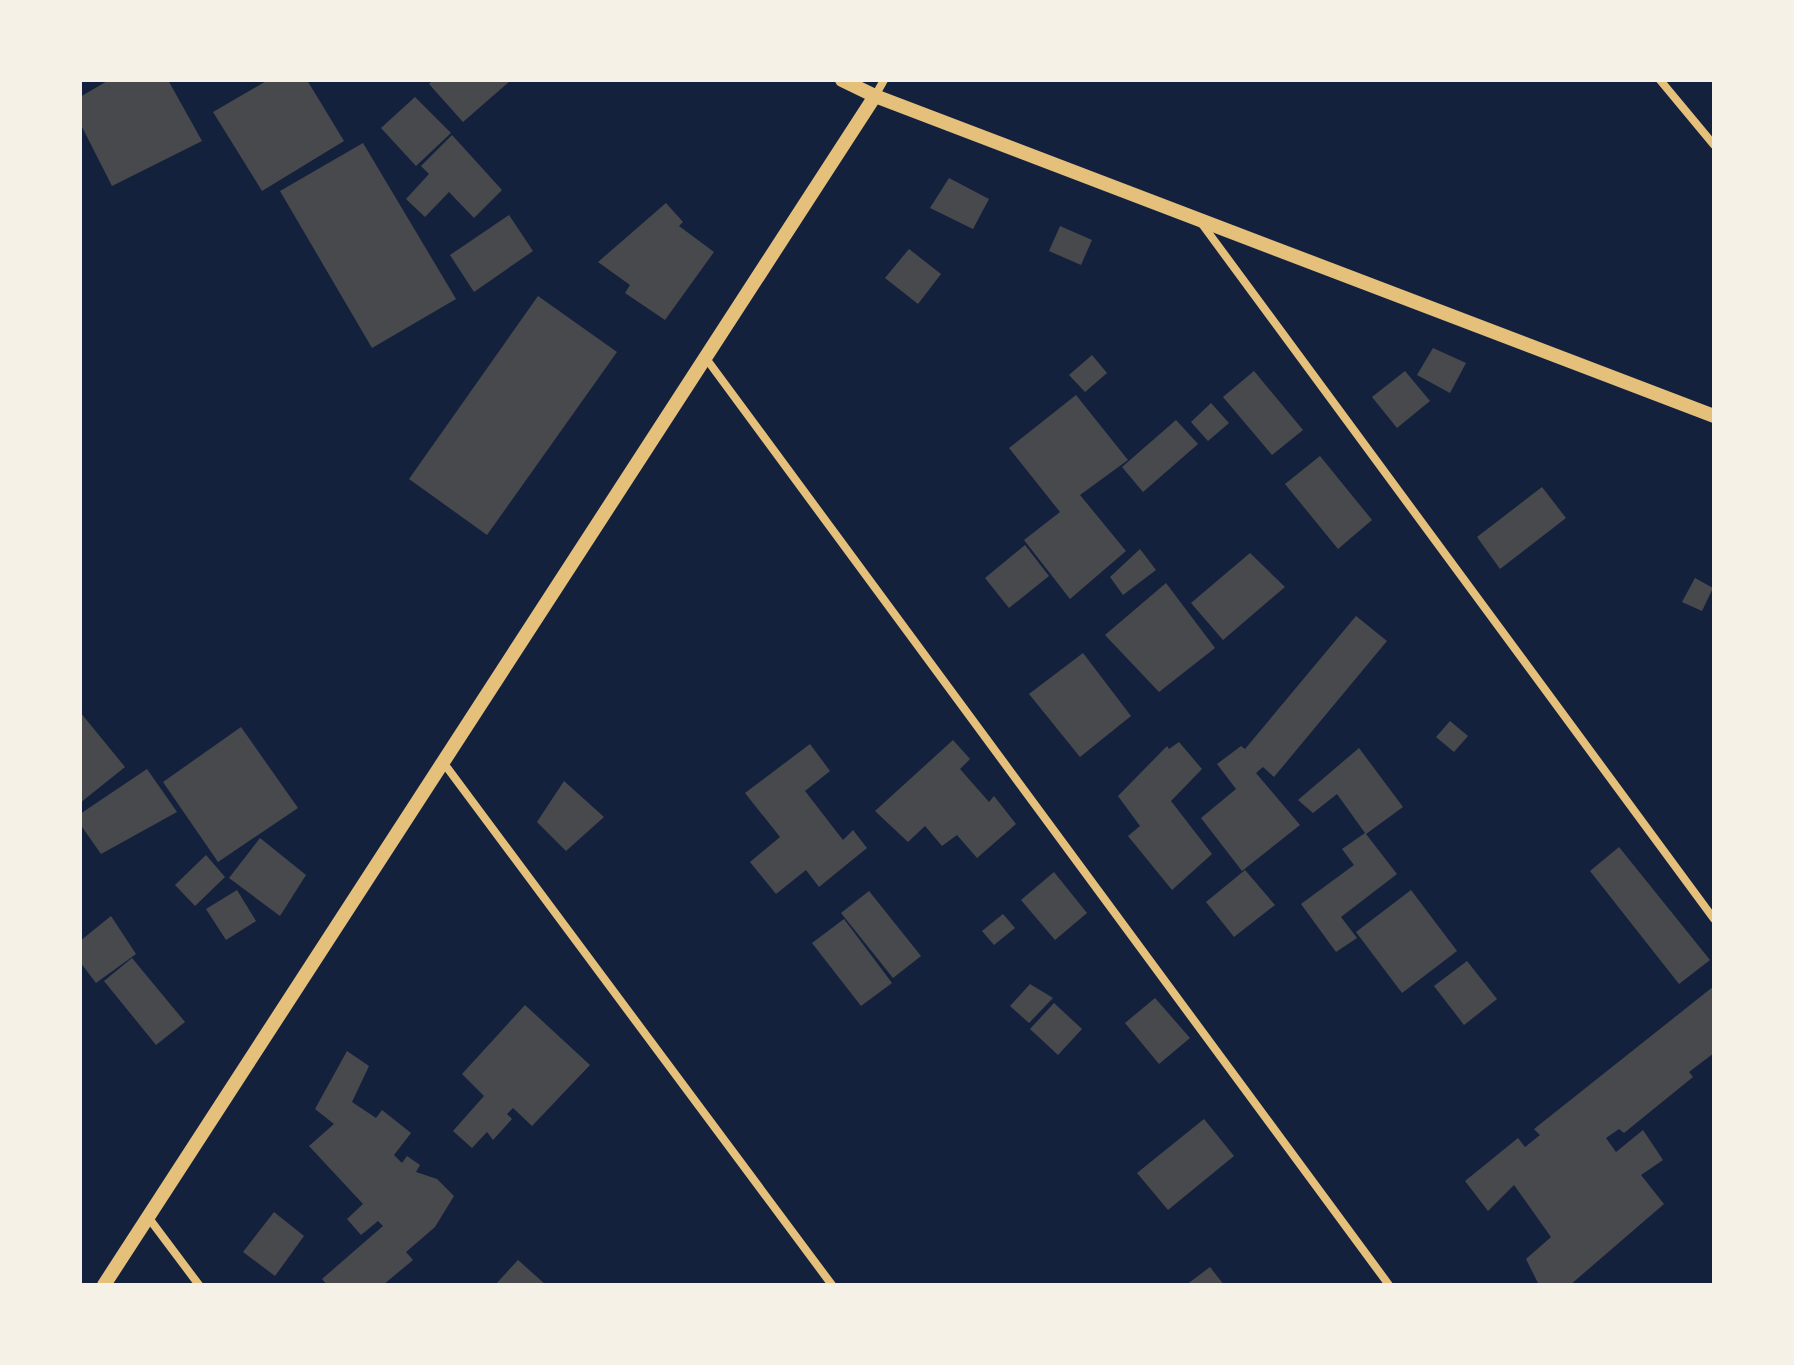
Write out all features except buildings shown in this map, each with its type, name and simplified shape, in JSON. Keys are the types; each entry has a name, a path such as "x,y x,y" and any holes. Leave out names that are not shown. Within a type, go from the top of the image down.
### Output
{"street":[{"path":"842,80 875,96 1714,416"},
{"path":"104,1285 884,80"},
{"path":"1660,80 1714,145"},
{"path":"1199,219 1714,919"},
{"path":"705,357 1389,1285"},
{"path":"443,761 832,1285"},
{"path":"148,1217 199,1285"}]}
